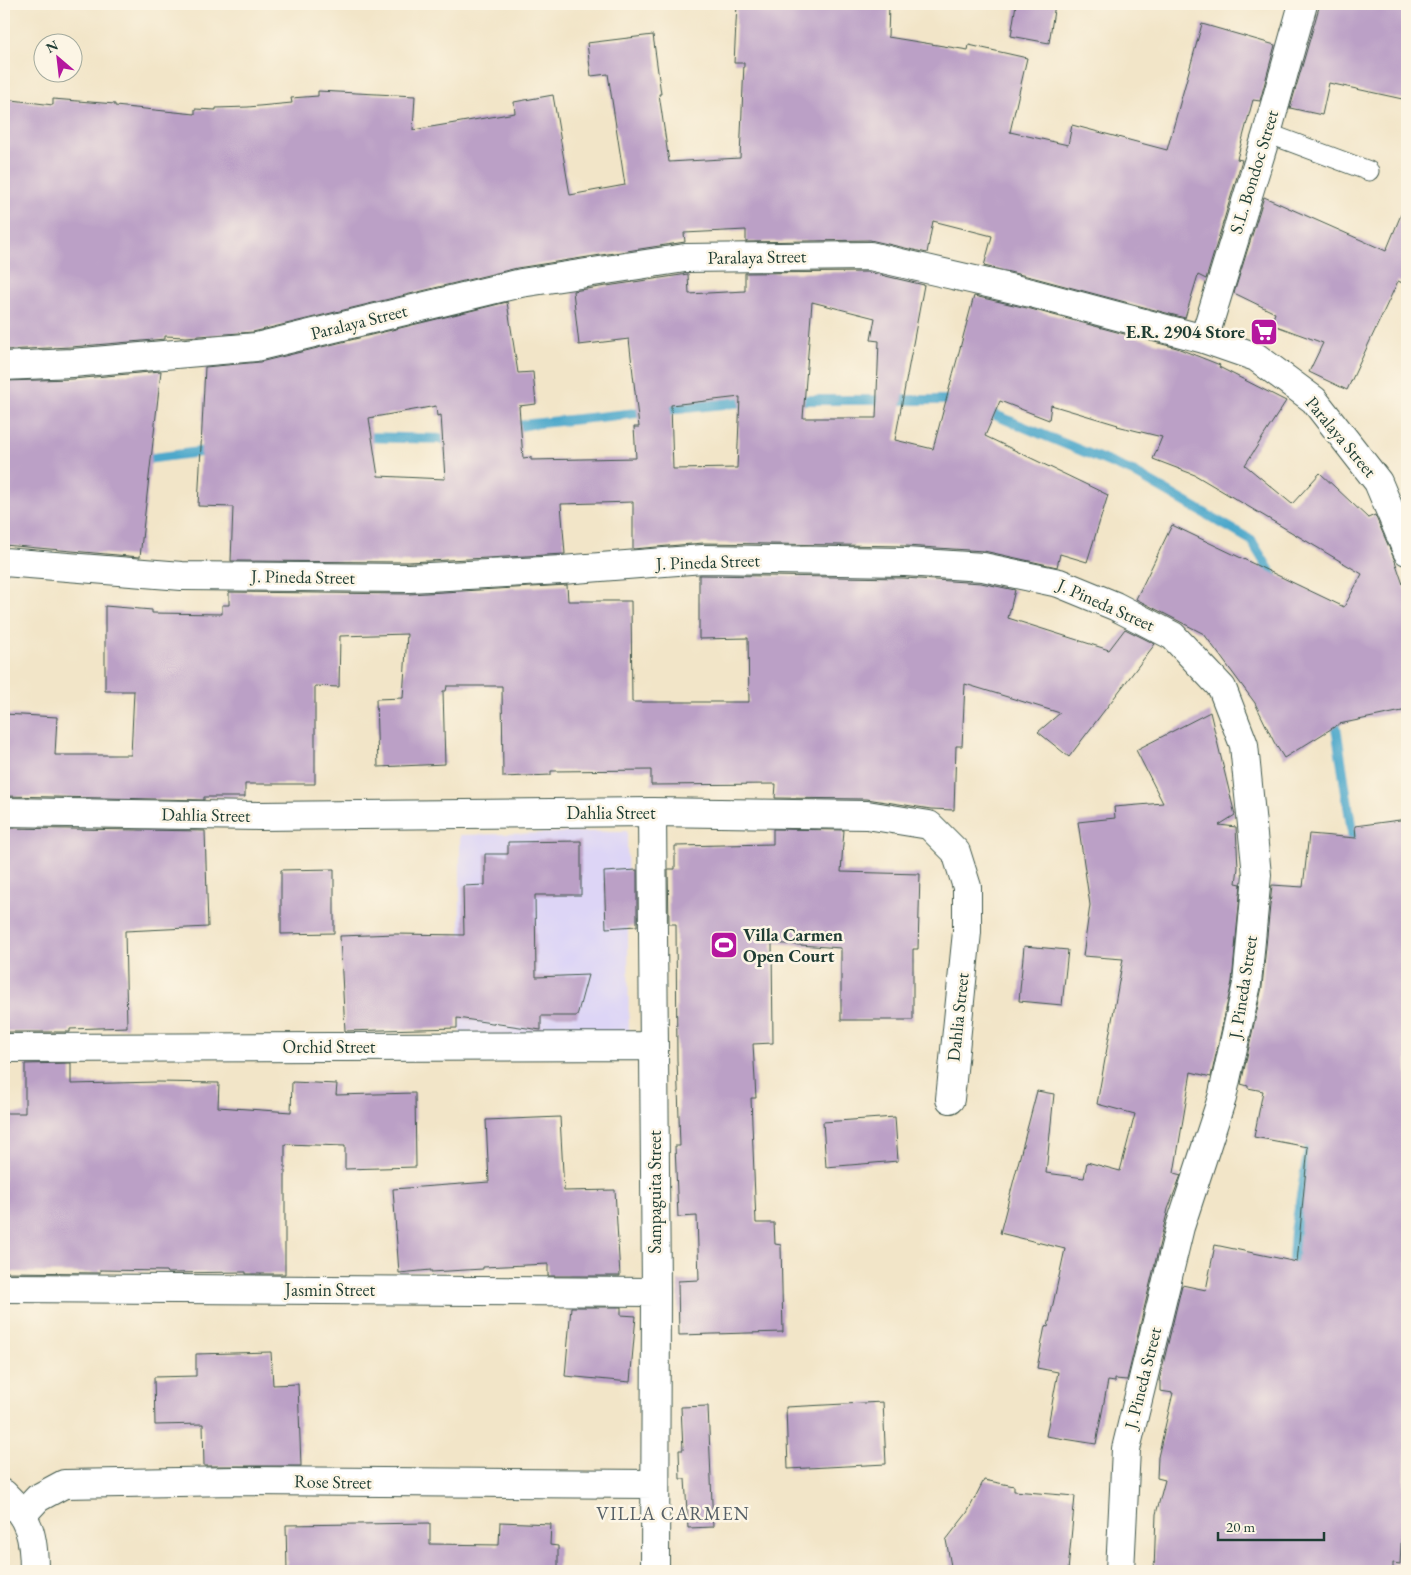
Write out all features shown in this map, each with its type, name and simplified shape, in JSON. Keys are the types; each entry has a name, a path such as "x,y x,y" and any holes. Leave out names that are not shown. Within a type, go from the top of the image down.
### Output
{"street":[{"name":"S.L. Bondoc Street","path":"1204,339 1303,4"},
{"name":"Paralaya Street","path":"4,366 72,363 256,347 521,283 685,258 870,256 1031,293 1204,339 1256,357 1314,400 1378,482 1407,551"},
{"name":"J. Pineda Street","path":"4,562 182,576 409,578 562,570 703,559 905,562 973,566 1059,583 1114,606 1173,636 1222,688 1244,746 1257,875 1247,984 1222,1098 1180,1227 1126,1449 1120,1571"},
{"name":"Dahlia Street","path":"4,812 258,816 652,812 867,816 929,825 956,852 967,886 967,932 950,1099"},
{"name":"Sampaguita Street","path":"652,812 656,1292 655,1571"},
{"name":"Orchid Street","path":"4,1048 654,1046"},
{"name":"Jasmin Street","path":"4,1288 656,1292"},
{"name":"Rose Street","path":"23,1514 38,1498 64,1484 235,1481 654,1484"},
{"path":"4,1494 23,1514 32,1536 34,1571"}],"lane":[{"path":"1266,133 1369,171"}],"shaded area":[{"path":"627,831 629,1038 460,1037 460,835"}],"building":[{"path":"737,4 889,4 888,37 968,50 969,45 1027,58 1010,132 1068,145 1072,125 1167,150 1202,24 1275,45 1260,101 1253,100 1237,159 1242,160 1206,279 1198,275 1185,318 984,266 992,236 933,221 927,253 870,240 746,242 746,230 684,233 685,242 517,268 253,332 186,337 165,336 165,339 71,347 4,350 4,99 53,105 53,99 115,104 115,106 195,114 195,109 216,110 216,108 292,103 291,98 318,96 318,91 415,96 413,130 515,113 514,102 553,95 570,195 625,185 608,74 591,76 587,43 653,35 669,162 740,158 744,63 734,63"},
{"path":"1016,4 1055,4 1049,43 1011,36"},
{"path":"1320,4 1407,4 1407,100 1329,83 1322,115 1290,108"},
{"path":"1264,197 1386,251 1407,200 1407,285 1398,281 1347,390 1309,372 1323,343 1271,324 1275,313 1234,293"},
{"path":"868,272 924,285 895,440 933,449 974,296 1027,308 1177,348 1220,365 1219,367 1286,401 1245,465 1292,504 1320,473 1368,518 1375,515 1395,561 1407,596 1407,710 1339,724 1284,758 1255,703 1204,634 1136,599 1172,525 1344,607 1362,574 1195,475 1153,459 1162,437 1117,426 1051,405 1049,420 1000,401 985,436 1108,495 1087,562 1060,554 1057,567 984,551 906,546 703,543 633,549 633,502 561,504 565,554 409,562 231,561 233,507 198,506 205,367 260,362 507,302 518,373 533,372 536,404 519,406 523,458 531,457 531,460 636,458 634,427 639,427 629,339 579,345 573,291 688,274 689,294 745,291 745,273","holes":["812,302 875,318 871,340 879,341 876,418 803,418","740,397 737,468 673,469 671,405","436,406 437,416 441,415 445,479 378,476 369,418"]},
{"path":"161,371 140,557 4,545 4,381 73,379"},
{"path":"699,575 904,578 981,583 1015,590 1008,618 1109,650 1125,629 1155,644 1069,757 1038,732 1060,713 965,684 962,746 956,746 954,810 931,809 867,799 775,798 776,784 651,785 651,770 551,771 551,775 503,777 502,686 447,686 446,691 443,691 445,764 378,767 376,699 403,698 407,634 340,636 339,687 315,686 315,784 245,784 245,797 204,797 204,800 4,796 4,714 57,717 55,755 131,755 134,691 105,691 105,606 152,610 152,613 222,614 222,605 229,605 229,592 409,594 567,585 568,601 631,601 632,702 749,702 748,638 699,639"},
{"path":"1210,712 1235,815 1219,825 1236,827 1238,868 1236,883 1241,884 1232,982 1211,1077 1191,1072 1174,1173 1181,1175 1168,1209 1127,1380 1115,1379 1115,1382 1108,1381 1096,1444 1046,1436 1058,1372 1037,1368 1045,1326 1048,1327 1065,1249 1000,1233 1037,1091 1054,1094 1046,1173 1084,1178 1087,1162 1120,1171 1135,1114 1097,1104 1123,959 1083,956 1090,905 1078,822 1115,818 1114,807 1163,803 1136,750"},
{"path":"1407,819 1407,1434 1400,1564 1393,1563 1393,1571 1154,1571 1156,1514 1165,1480 1157,1478 1158,1457 1173,1393 1160,1391 1159,1381 1182,1285 1206,1290 1215,1245 1297,1262 1308,1147 1254,1137 1263,1091 1248,1088 1248,1086 1241,1084 1262,987 1272,885 1303,887 1309,834 1356,838 1355,826"},
{"path":"4,828 205,831 208,927 125,931 127,1027 70,1029 70,1032 4,1032"},
{"path":"773,829 844,830 841,872 920,874 918,949 913,949 913,1020 841,1020 841,948 772,943 773,1043 753,1044 756,1098 751,1098 756,1223 774,1223 775,1244 781,1245 783,1332 679,1335 678,1281 699,1280 697,1216 678,1217 675,1146 680,1146 676,924 669,924 668,869 675,869 675,846 773,844"},
{"path":"581,841 581,895 535,895 536,977 588,975 577,1016 541,1016 541,1030 457,1018 457,1028 345,1031 340,936 396,934 464,935 463,886 485,885 485,854 508,854 508,842"},
{"path":"334,869 334,933 281,934 281,870"},
{"path":"637,870 637,926 606,928 604,872"},
{"path":"1024,946 1068,950 1062,1005 1019,1001"},
{"path":"71,1063 71,1084 219,1083 218,1107 291,1112 292,1082 337,1084 336,1095 415,1093 416,1167 345,1169 345,1146 285,1144 285,1274 246,1274 246,1272 167,1273 166,1271 100,1270 100,1273 4,1272 4,1113 25,1113 25,1064"},
{"path":"560,1117 564,1191 615,1190 620,1276 548,1276 548,1264 399,1273 393,1189 489,1182 486,1120"},
{"path":"895,1117 898,1161 826,1167 823,1122"},
{"path":"571,1307 621,1307 621,1315 636,1316 630,1382 565,1376"},
{"path":"271,1352 273,1385 298,1384 301,1466 204,1466 203,1424 155,1425 154,1377 196,1376 196,1354"},
{"path":"883,1402 886,1464 788,1469 786,1407"},
{"path":"708,1406 713,1527 688,1528 685,1479 680,1479 679,1450 683,1450 681,1407"},
{"path":"984,1480 1014,1486 1014,1491 1075,1496 1068,1571 952,1571 946,1540 967,1513"},
{"path":"500,1522 551,1524 550,1545 558,1546 558,1571 287,1571 286,1525 430,1523 430,1544 499,1545"}],"waterway":[{"path":"792,400 958,400"},
{"path":"509,428 531,424 753,401"},
{"path":"983,410 1133,472 1251,540 1278,584"},
{"path":"360,437 445,439 455,437"},
{"path":"139,460 214,450"},
{"path":"1334,714 1355,851"},
{"path":"1292,1273 1295,1232 1309,1149"}],"place":[{"name":"E.R. 2904 Store","path":"1264,332"},
{"name":"Villa Carmen Open Court","path":"724,945"}],"district":[{"name":"VILLA CARMEN","path":"673,1513"}]}
